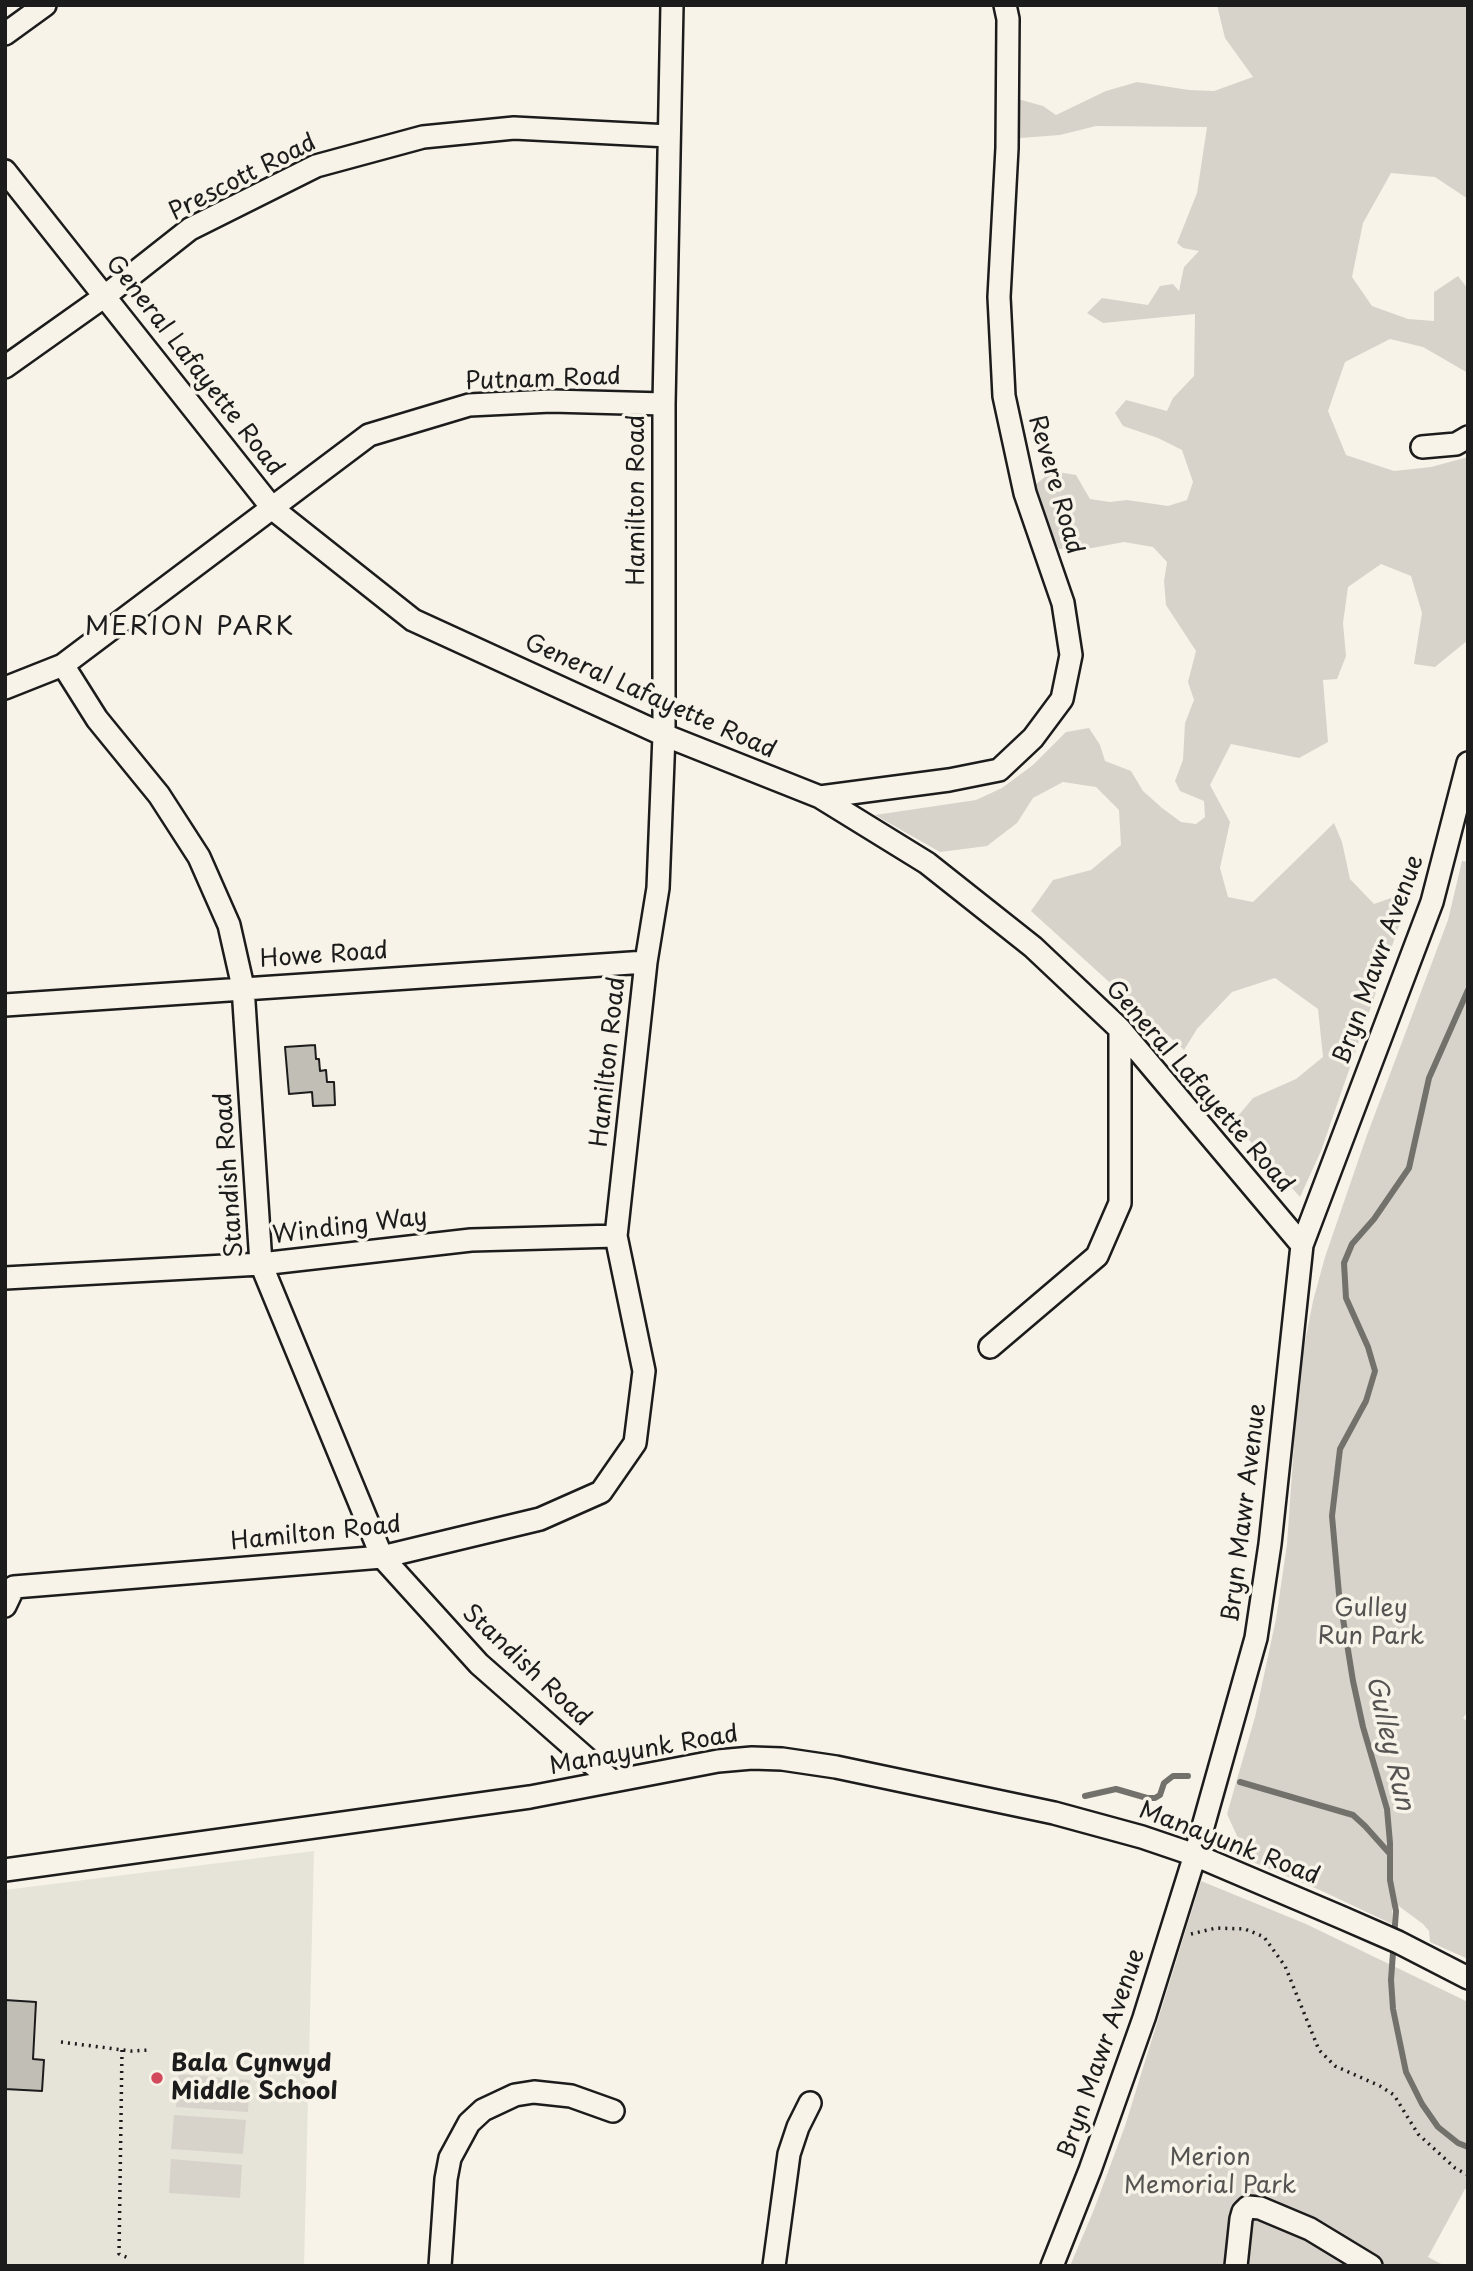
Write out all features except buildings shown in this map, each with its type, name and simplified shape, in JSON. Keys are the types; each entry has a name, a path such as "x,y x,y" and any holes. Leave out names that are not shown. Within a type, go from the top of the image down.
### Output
{"street":[{"path":"5,34 45,5"},
{"name":"Hamilton Road","path":"8,1592 382,1558 540,1519 601,1492 635,1443 645,1371 617,1237 646,962 658,888 664,735 663,404 672,5"},
{"name":"Revere Road","path":"820,797 949,780 999,770 1033,738 1062,699 1071,655 1063,603 1025,493 1004,396 999,297 1007,148 1008,19 1005,5"},
{"name":"Prescott Road","path":"5,367 105,296 190,229 316,166 423,137 514,128 668,136"},
{"name":"General Lafayette Road","path":"5,171 273,509 413,620 664,735 820,797 927,863 1033,947 1119,1029 1302,1245"},
{"name":"Putnam Road","path":"5,688 63,665 369,435 468,405 551,401 663,404"},
{"path":"1422,447 1456,444 1468,437"},
{"name":"Standish Road","path":"63,665 97,719 159,795 199,857 229,925 243,987 261,1264 382,1558 479,1664 612,1781"},
{"name":"Bryn Mawr Avenue","path":"1052,2266 1095,2157 1144,2018 1195,1855 1256,1638 1270,1544 1302,1245 1432,902 1468,763"},
{"name":"Howe Road","path":"5,1005 646,962"},
{"path":"990,1347 1097,1255 1120,1203 1119,1029"},
{"name":"Winding Way","path":"5,1278 261,1264 471,1240 617,1237"},
{"name":"Manayunk Road","path":"5,1870 530,1797 718,1761 752,1758 809,1762 1065,1816 1142,1837 1195,1855 1393,1940 1468,1978"},
{"path":"440,2266 450,2158 469,2123 483,2110 515,2095 534,2092 571,2096 612,2111"},
{"path":"774,2266 789,2154 810,2103"},
{"path":"1236,2266 1241,2219 1248,2207 1260,2208 1310,2228 1371,2266"}],"path":[{"path":"1168,1940 1216,1928 1245,1929 1264,1937 1285,1966 1320,2050 1335,2066 1394,2095 1418,2134 1455,2168 1468,2175"},
{"path":"61,2042 122,2050 150,2050"},
{"path":"122,2050 119,2254 131,2259"}],"shaded area":[{"name":"Bala Cynwyd Middle School","path":"314,1851 304,2266 5,2266 5,1890"}],"green space":[{"path":"1217,5 1468,5 1468,199 1435,177 1391,173 1363,223 1352,277 1372,306 1408,319 1434,321 1434,292 1458,276 1468,289 1468,373 1423,347 1390,339 1345,362 1328,411 1346,455 1394,471 1431,467 1468,457 1468,640 1435,667 1414,664 1422,613 1411,576 1381,564 1348,587 1343,623 1346,656 1337,679 1323,680 1328,742 1299,758 1231,744 1210,785 1230,822 1220,868 1228,897 1253,902 1334,823 1342,842 1350,879 1374,904 1411,891 1321,1151 1300,1197 1233,1122 1253,1098 1296,1079 1323,1057 1318,1009 1275,978 1232,992 1197,1029 1184,1050 1031,911 1053,880 1091,870 1121,845 1119,810 1096,787 1063,782 1033,798 1017,823 987,846 940,852 875,815 976,800 1002,788 1033,765 1066,732 1089,728 1100,745 1105,761 1131,771 1143,791 1162,808 1181,822 1196,824 1205,817 1204,801 1180,791 1175,781 1183,760 1185,723 1194,700 1188,682 1196,651 1166,605 1164,581 1167,562 1153,547 1124,542 1092,548 1059,549 1035,485 1052,471 1076,475 1090,499 1110,502 1127,500 1168,506 1187,500 1193,482 1182,450 1123,426 1115,413 1126,400 1167,411 1173,398 1194,376 1195,314 1103,323 1087,313 1102,298 1148,305 1160,286 1173,284 1179,291 1184,267 1199,251 1183,248 1177,243 1197,193 1207,127 1096,126 1060,135 1020,138 1018,99 1043,106 1056,115 1106,91 1137,82 1214,91 1253,77 1225,38"},
{"name":"Gulley Run Park","path":"1462,861 1468,862 1468,1711 1463,1718 1468,1722 1468,1959 1430,1942 1429,1931 1423,1924 1392,1901 1392,1924 1248,1860 1227,1814 1255,1717 1276,1619 1287,1544 1299,1373 1313,1301 1325,1257 1367,1135 1448,920"},
{"name":"Merion Memorial Park","path":"1201,1881 1306,1924 1468,2002 1468,2189 1465,2189 1428,2257 1445,2266 1070,2266 1125,2126"},
{"path":"179,2074 250,2080 248,2112 176,2107"},
{"path":"174,2115 246,2120 243,2154 171,2149"},
{"path":"171,2159 242,2165 240,2198 169,2193"}],"waterway":[{"name":"Gulley Run","path":"1468,990 1429,1078 1409,1168 1374,1219 1352,1244 1344,1263 1346,1298 1368,1347 1375,1371 1366,1401 1340,1449 1332,1516 1339,1594 1353,1681 1363,1727 1387,1809 1390,1880 1396,1911 1391,1980 1393,2009 1406,2072 1422,2104 1438,2127 1458,2143 1468,2147"},
{"path":"1085,1796 1116,1789 1155,1798 1160,1795 1164,1783 1173,1776 1188,1776"},
{"path":"1240,1782 1353,1815 1390,1854"}],"place":[{"name":"Bala Cynwyd Middle School","path":"157,2078"}],"district":[{"name":"MERION PARK","path":"190,628"}]}
